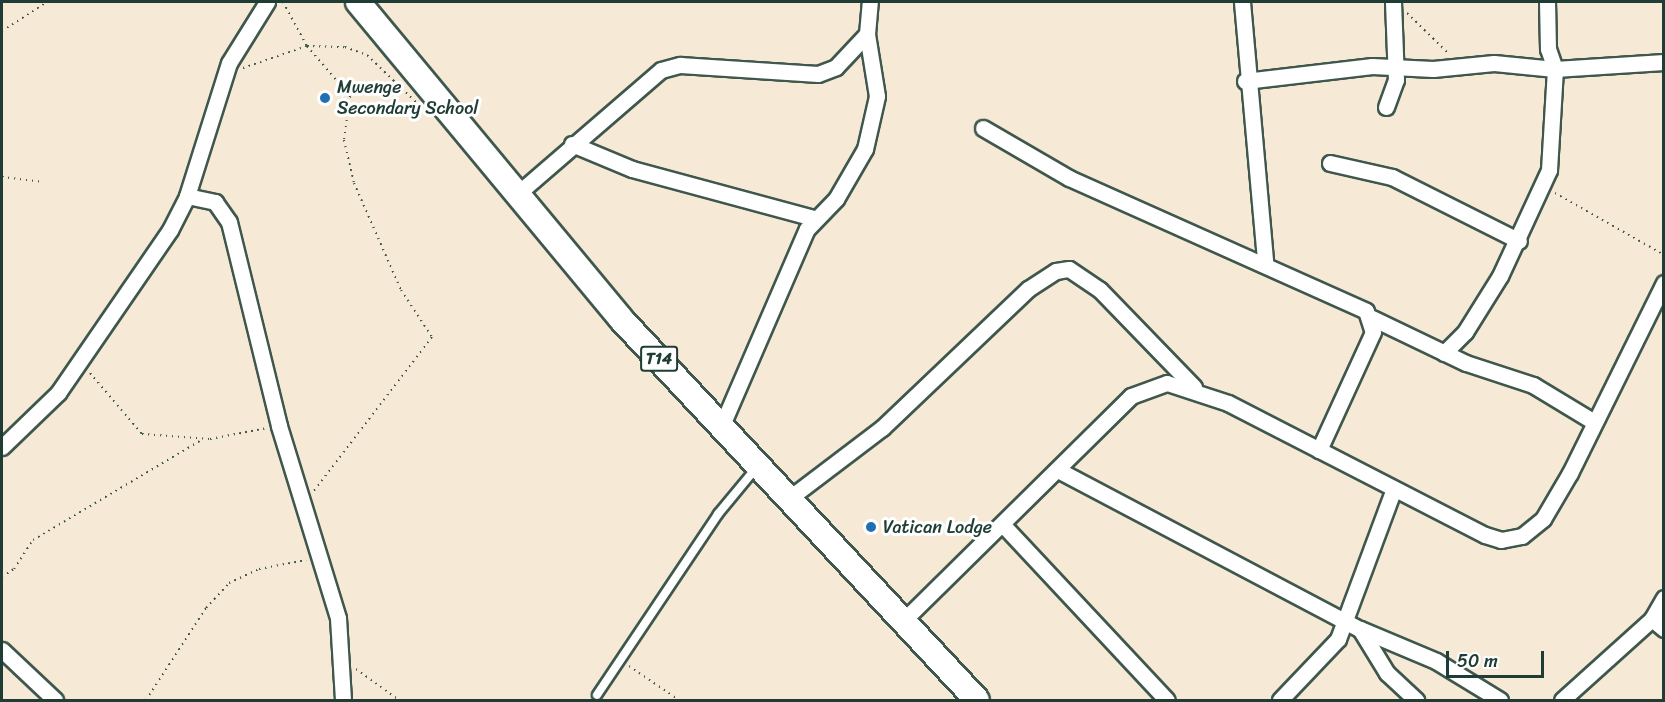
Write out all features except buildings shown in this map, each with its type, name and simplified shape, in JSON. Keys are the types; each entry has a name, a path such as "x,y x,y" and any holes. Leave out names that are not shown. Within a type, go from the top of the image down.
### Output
{"highway":[{"name":"T14","path":"358,2 515,196 722,425 791,497 902,622 977,700"}],"street":[{"path":"2,447 44,410 83,360 187,196 221,83 267,2"},
{"path":"722,425 814,218 846,185 868,141 877,96 867,34 870,2"},
{"path":"1242,2 1245,81 1265,262"},
{"path":"1444,353 1465,332 1519,241 1544,188 1554,129 1555,69 1548,49 1547,2"},
{"path":"1386,107 1395,66 1398,5"},
{"path":"515,196 572,144 662,70 680,65 818,74 837,67 867,34"},
{"path":"1245,81 1395,66 1433,69 1494,63 1555,69 1664,62"},
{"path":"982,128 1069,178 1265,262 1444,353 1533,385 1594,422"},
{"path":"572,144 632,169 814,218"},
{"path":"1330,163 1392,177 1519,241"},
{"path":"187,196 215,202 229,222 279,426 305,500 318,558 338,618 344,661 343,700"},
{"path":"791,497 882,428 1028,289 1056,271 1069,269 1100,290 1194,387"},
{"path":"902,622 1004,526 1131,396 1167,383 1194,387 1393,491 1485,536 1501,540 1522,536 1552,504 1664,283"},
{"path":"1318,450 1373,332 1372,318"},
{"path":"1058,471 1360,629 1436,661 1500,700"},
{"path":"1280,700 1332,646 1345,621 1393,491"},
{"path":"1004,526 1167,700"},
{"path":"1562,700 1658,624 1664,598"},
{"path":"1360,629 1387,673 1416,700"},
{"path":"2,650 55,700"}],"lane":[{"path":"597,695 622,661 718,514 760,463"}],"path":[{"path":"2,31 46,2"},
{"path":"283,2 307,46 351,96 344,140 354,183 401,290 432,338 305,500"},
{"path":"1398,5 1454,56"},
{"path":"221,83 266,58 307,46 345,47 368,56 429,113"},
{"path":"2,177 44,182"},
{"path":"1544,188 1664,255"},
{"path":"83,360 137,432 203,439 279,426"},
{"path":"2,577 14,569 33,540 203,439"},
{"path":"146,700 206,608 230,583 273,565 318,558"},
{"path":"344,661 399,700"},
{"path":"622,661 679,700"}],"place":[{"name":"Mwenge Secondary School","path":"325,98"},
{"name":"Vatican Lodge","path":"871,527"}]}
